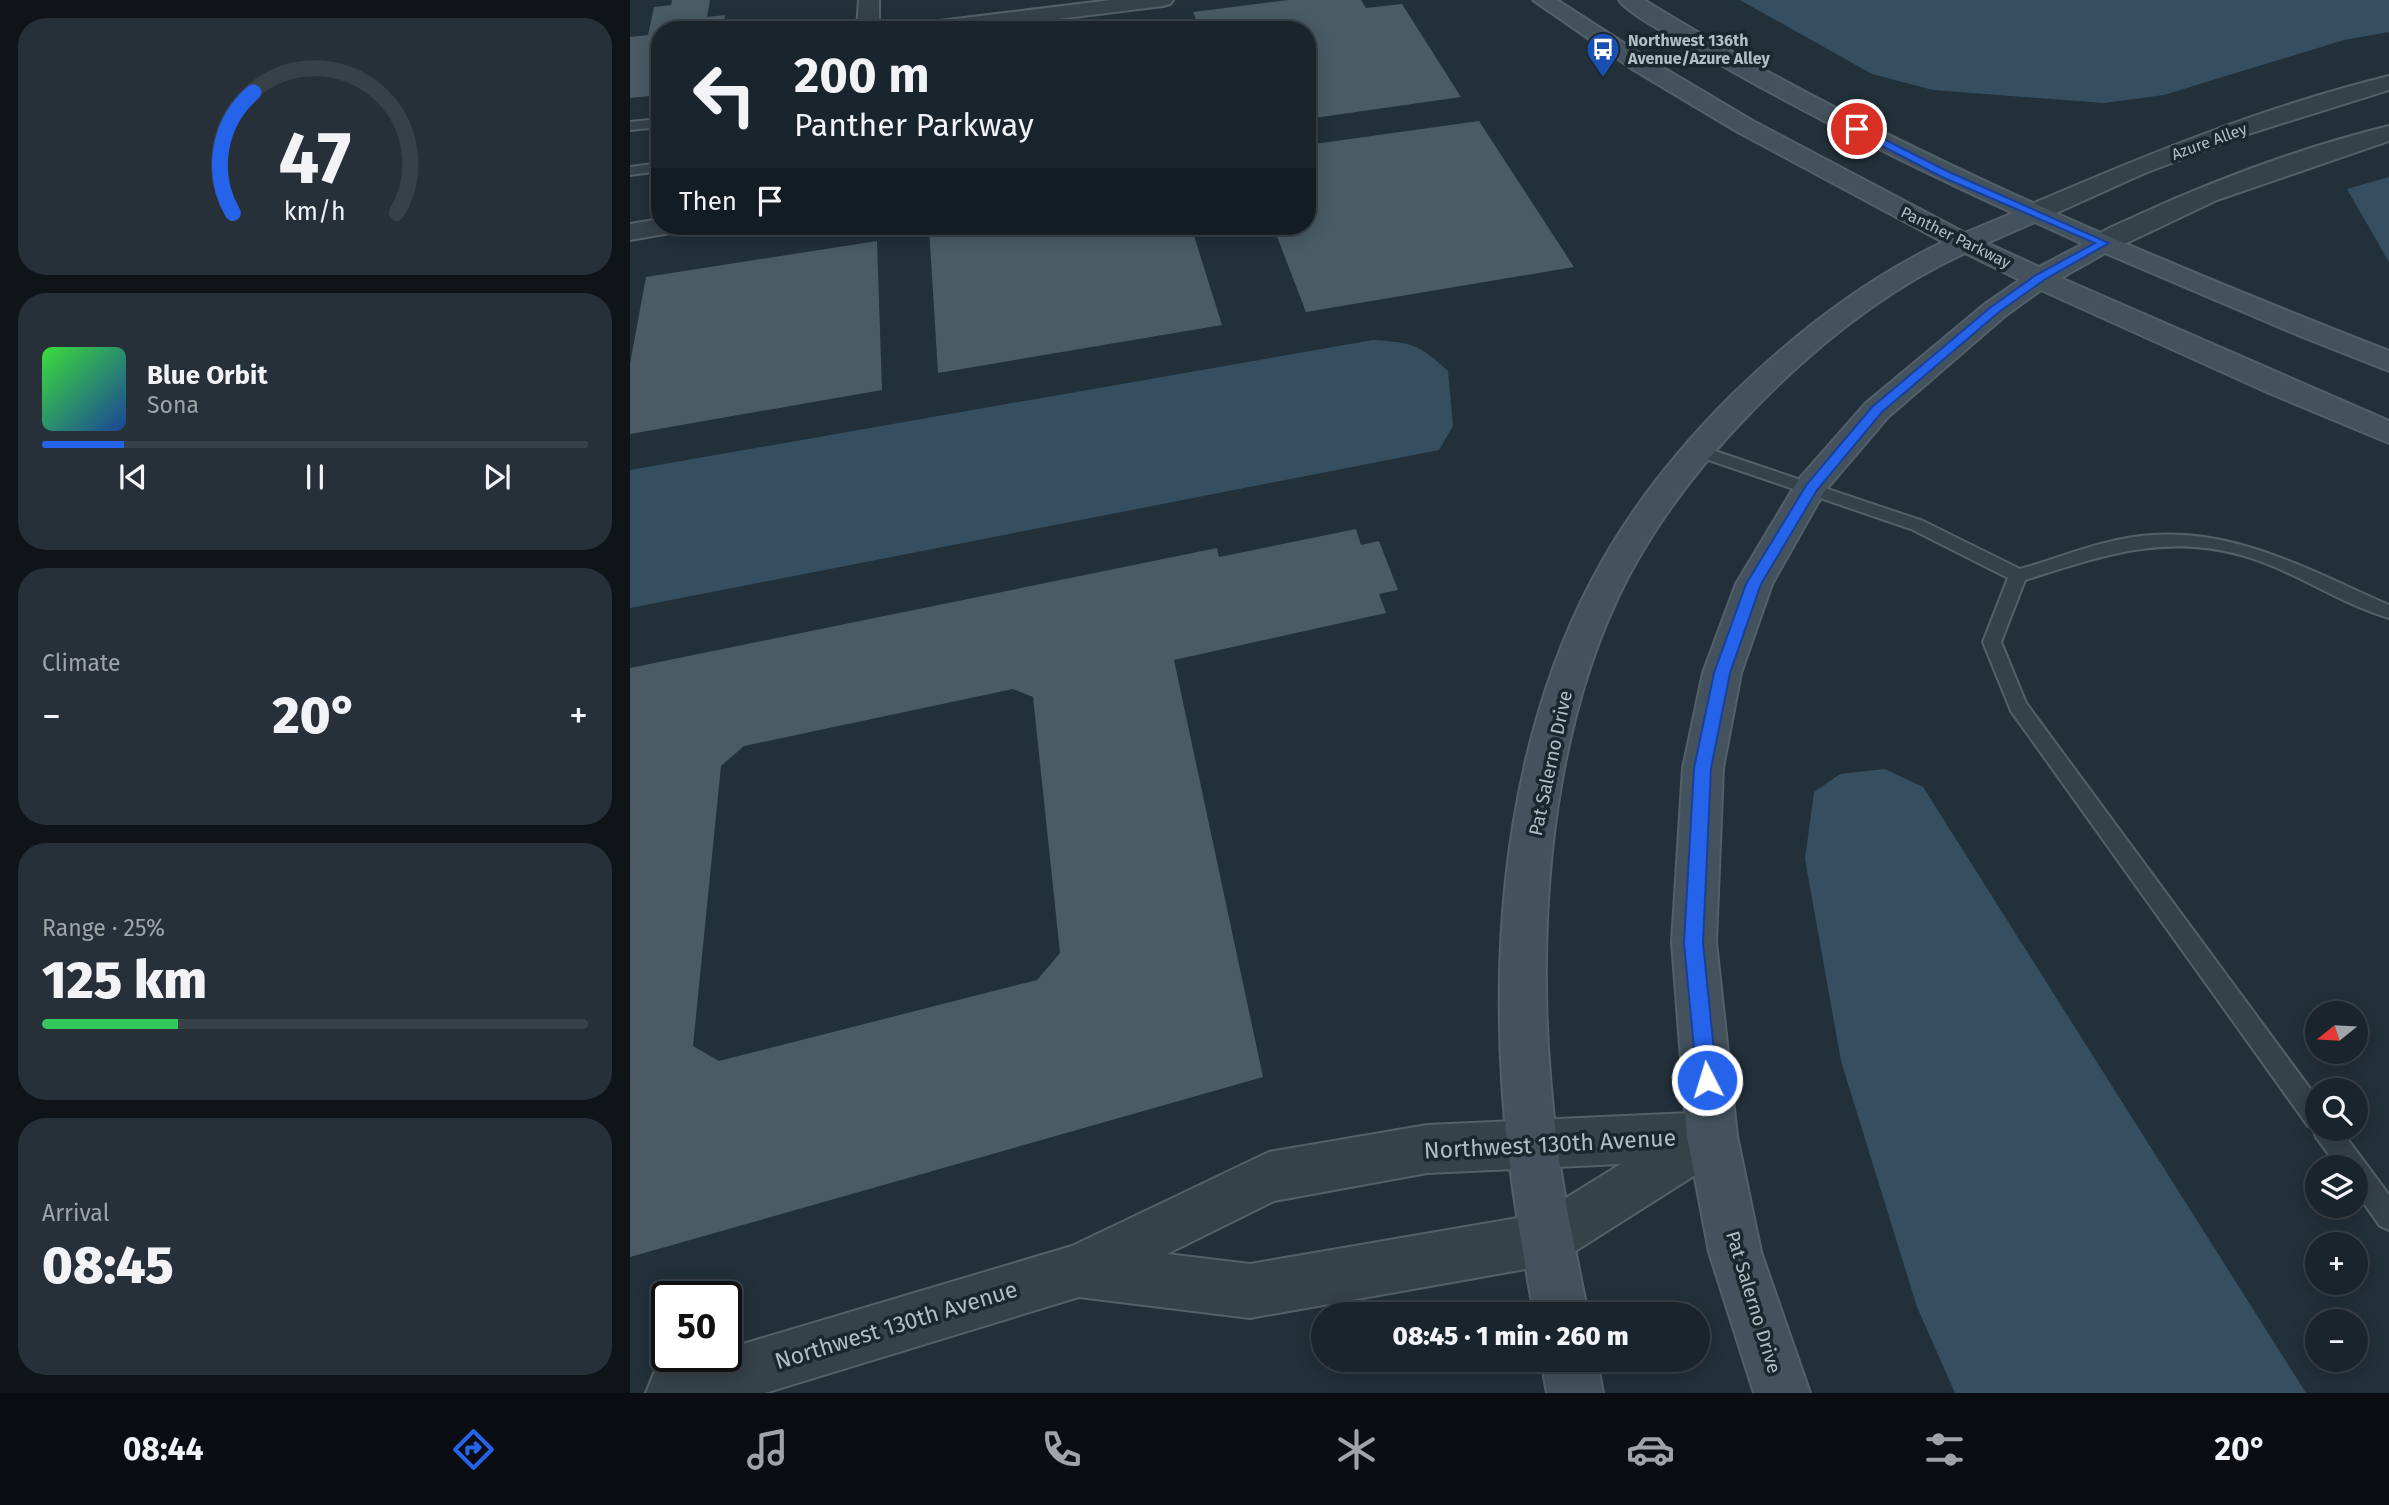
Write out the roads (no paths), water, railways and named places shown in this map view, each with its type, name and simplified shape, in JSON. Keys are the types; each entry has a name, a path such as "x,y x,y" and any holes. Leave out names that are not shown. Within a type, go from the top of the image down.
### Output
{"main road":[{"name":"Panther Parkway","path":"1543,0 1639,64 1709,106 1966,243 2243,371 2389,433"},
{"path":"1629,0 1768,83 1946,174 2389,362"},
{"name":"Pat Salerno Drive","path":"1559,1302 1532,1144 1524,1030 1524,932 1533,843 1545,767 1563,695 1586,631 1642,524 1697,450 1784,363 1859,304 1909,271 2034,213"},
{"name":"Pat Salerno Drive","path":"1782,1393 1735,1252 1712,1136 1694,943 1703,768 1722,673 1754,584 1811,487 1877,410 1995,310 2040,278 2104,243"},
{"path":"1571,1372 1575,1393"}],"street":[{"path":"868,21 869,0"},
{"path":"959,21 1023,8 1163,0"},
{"name":"Azure Alley","path":"2034,213 2136,168 2239,129 2389,83"},
{"path":"2104,243 2148,218 2273,168 2389,133"},
{"path":"630,232 651,229"},
{"name":"Northwest 130th Avenue","path":"674,1393 1079,1270 1269,1177 1427,1149 1712,1136"},
{"name":"Northwest 130th Avenue","path":"1079,1270 1250,1291 1548,1239 1712,1136"}],"lane":[{"path":"630,126 651,123"},
{"path":"630,171 651,168"},
{"path":"1697,450 1917,524 2018,576 2119,545 2190,539 2246,551 2389,612"},
{"path":"2018,576 1992,642 2018,706 2305,1101"},
{"path":"2368,1188 2389,1217"}],"water":[{"path":"1740,0 2389,0 2389,32 2344,40 2164,95 2104,103 1933,90 1872,74"},
{"path":"2389,177 2389,262 2347,189"},
{"path":"1373,340 1415,346 1448,371 1453,426 1439,450 630,608 630,470"},
{"path":"1885,769 1923,787 2306,1393 1955,1393 1917,1307 1841,1061 1805,859 1814,792 1840,774"}],"place":[{"name":"Northwest 136th Avenue/Azure Alley","path":"1603,79"}]}
